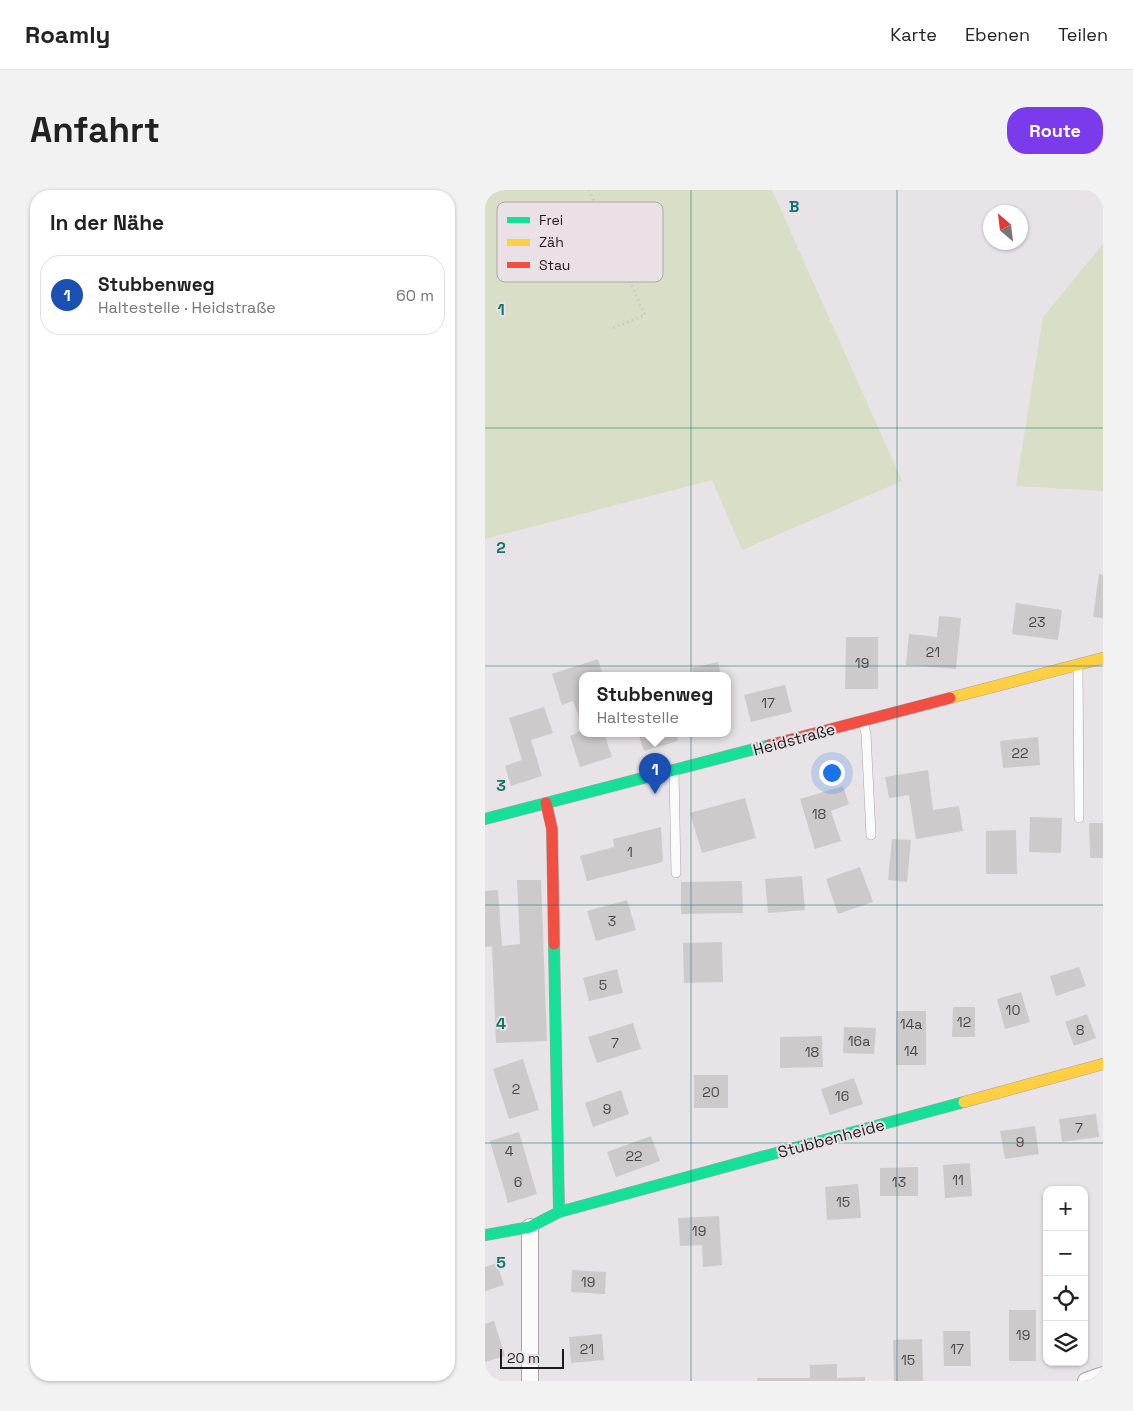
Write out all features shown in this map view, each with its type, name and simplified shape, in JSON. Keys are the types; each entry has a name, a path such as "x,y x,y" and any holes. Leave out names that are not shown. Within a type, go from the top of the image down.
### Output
{"street":[{"name":"Heidstraße","path":"485,819 1103,658"},
{"path":"546,803 553,829 559,1212"},
{"name":"Stubbenheide","path":"485,1235 530,1227 559,1212 1103,1064"},
{"path":"530,1227 530,1381"},
{"path":"1086,1381 1103,1375"}],"lane":[{"path":"1078,664 1079,818"},
{"path":"863,720 866,734 871,835"},
{"path":"674,771 676,872"}],"path":[{"path":"589,190 594,202"},
{"path":"613,328 645,315 630,282"}],"green space":[{"path":"485,190 772,190 902,481 742,550 712,480 485,539"},
{"path":"1103,244 1103,491 1016,486 1043,317"}],"building":[{"path":"1099,574 1103,575 1103,618 1093,617"},
{"path":"1016,603 1062,610 1058,640 1012,634"},
{"path":"939,616 961,618 956,669 906,665 909,634 937,637"},
{"path":"846,637 878,637 878,689 845,689"},
{"path":"598,659 602,672 579,672 579,717 573,701 562,705 552,674"},
{"path":"718,662 720,672 693,672 692,668"},
{"path":"785,685 792,712 751,722 744,695"},
{"path":"544,707 553,733 531,740 542,776 511,786 505,766 522,760 509,718"},
{"path":"579,732 579,737 605,737 612,757 580,767 570,736"},
{"path":"639,737 677,737 678,741 644,751"},
{"path":"1038,737 1040,765 1003,768 1000,741"},
{"path":"928,770 933,810 959,806 963,831 916,839 909,795 889,798 885,777"},
{"path":"843,786 849,804 831,811 841,841 815,849 800,799"},
{"path":"745,798 756,838 702,853 690,813"},
{"path":"1030,817 1062,818 1061,853 1029,852"},
{"path":"1089,823 1103,823 1103,858 1090,858"},
{"path":"661,827 663,862 587,881 580,856 614,847 613,839"},
{"path":"1016,830 1017,874 986,874 986,831"},
{"path":"892,839 911,840 907,882 888,880"},
{"path":"860,867 873,902 838,914 826,879"},
{"path":"802,876 805,910 768,913 765,879"},
{"path":"517,880 541,880 547,1041 496,1043 492,946 485,947 485,891 498,890 502,946 520,944"},
{"path":"742,881 743,913 681,914 681,882"},
{"path":"627,900 636,930 596,941 587,911"},
{"path":"722,942 723,982 684,983 683,943"},
{"path":"1079,967 1086,986 1056,996 1050,976"},
{"path":"617,969 623,993 589,1001 583,978"},
{"path":"1021,992 1030,1022 1005,1029 997,999"},
{"path":"953,1007 975,1007 975,1037 952,1037"},
{"path":"896,1011 926,1011 926,1065 896,1065"},
{"path":"1087,1014 1096,1038 1074,1046 1065,1022"},
{"path":"633,1023 641,1049 597,1063 588,1037"},
{"path":"844,1027 876,1028 874,1054 843,1053"},
{"path":"822,1036 823,1067 780,1068 780,1037"},
{"path":"523,1059 539,1110 509,1119 493,1069"},
{"path":"694,1075 728,1075 728,1108 694,1108"},
{"path":"854,1078 863,1104 830,1115 821,1089"},
{"path":"621,1090 629,1114 593,1127 585,1103"},
{"path":"1096,1114 1099,1137 1062,1142 1059,1119"},
{"path":"1035,1126 1039,1154 1005,1159 1000,1131"},
{"path":"519,1132 537,1194 508,1203 490,1141"},
{"path":"651,1136 660,1161 616,1177 607,1152"},
{"path":"970,1163 972,1196 945,1198 943,1165"},
{"path":"918,1167 918,1196 880,1196 880,1168"},
{"path":"858,1184 861,1218 827,1220 825,1187"},
{"path":"719,1216 722,1265 703,1267 702,1245 680,1246 678,1218"},
{"path":"497,1263 504,1285 485,1291 485,1267"},
{"path":"572,1270 606,1272 605,1294 571,1292"},
{"path":"1009,1310 1036,1310 1036,1361 1009,1361"},
{"path":"494,1321 505,1356 485,1362 485,1324"},
{"path":"943,1331 970,1331 971,1366 944,1366"},
{"path":"602,1334 604,1360 571,1363 569,1337"},
{"path":"922,1339 923,1381 894,1381 893,1340"},
{"path":"837,1364 837,1378 865,1377 865,1381 757,1381 757,1378 810,1378 810,1365"}],"traffic: fast":[{"path":"485,819 770,745"},
{"path":"485,1235 530,1227 559,1212 554,944"},
{"path":"559,1212 964,1102"}],"traffic: slow":[{"path":"950,698 1103,658"},
{"path":"964,1102 1103,1064"}],"traffic: jam":[{"path":"770,745 950,698"},
{"path":"546,803 552,829 554,944"}],"place":[{"name":"Stubbenweg","path":"655,794"}]}
